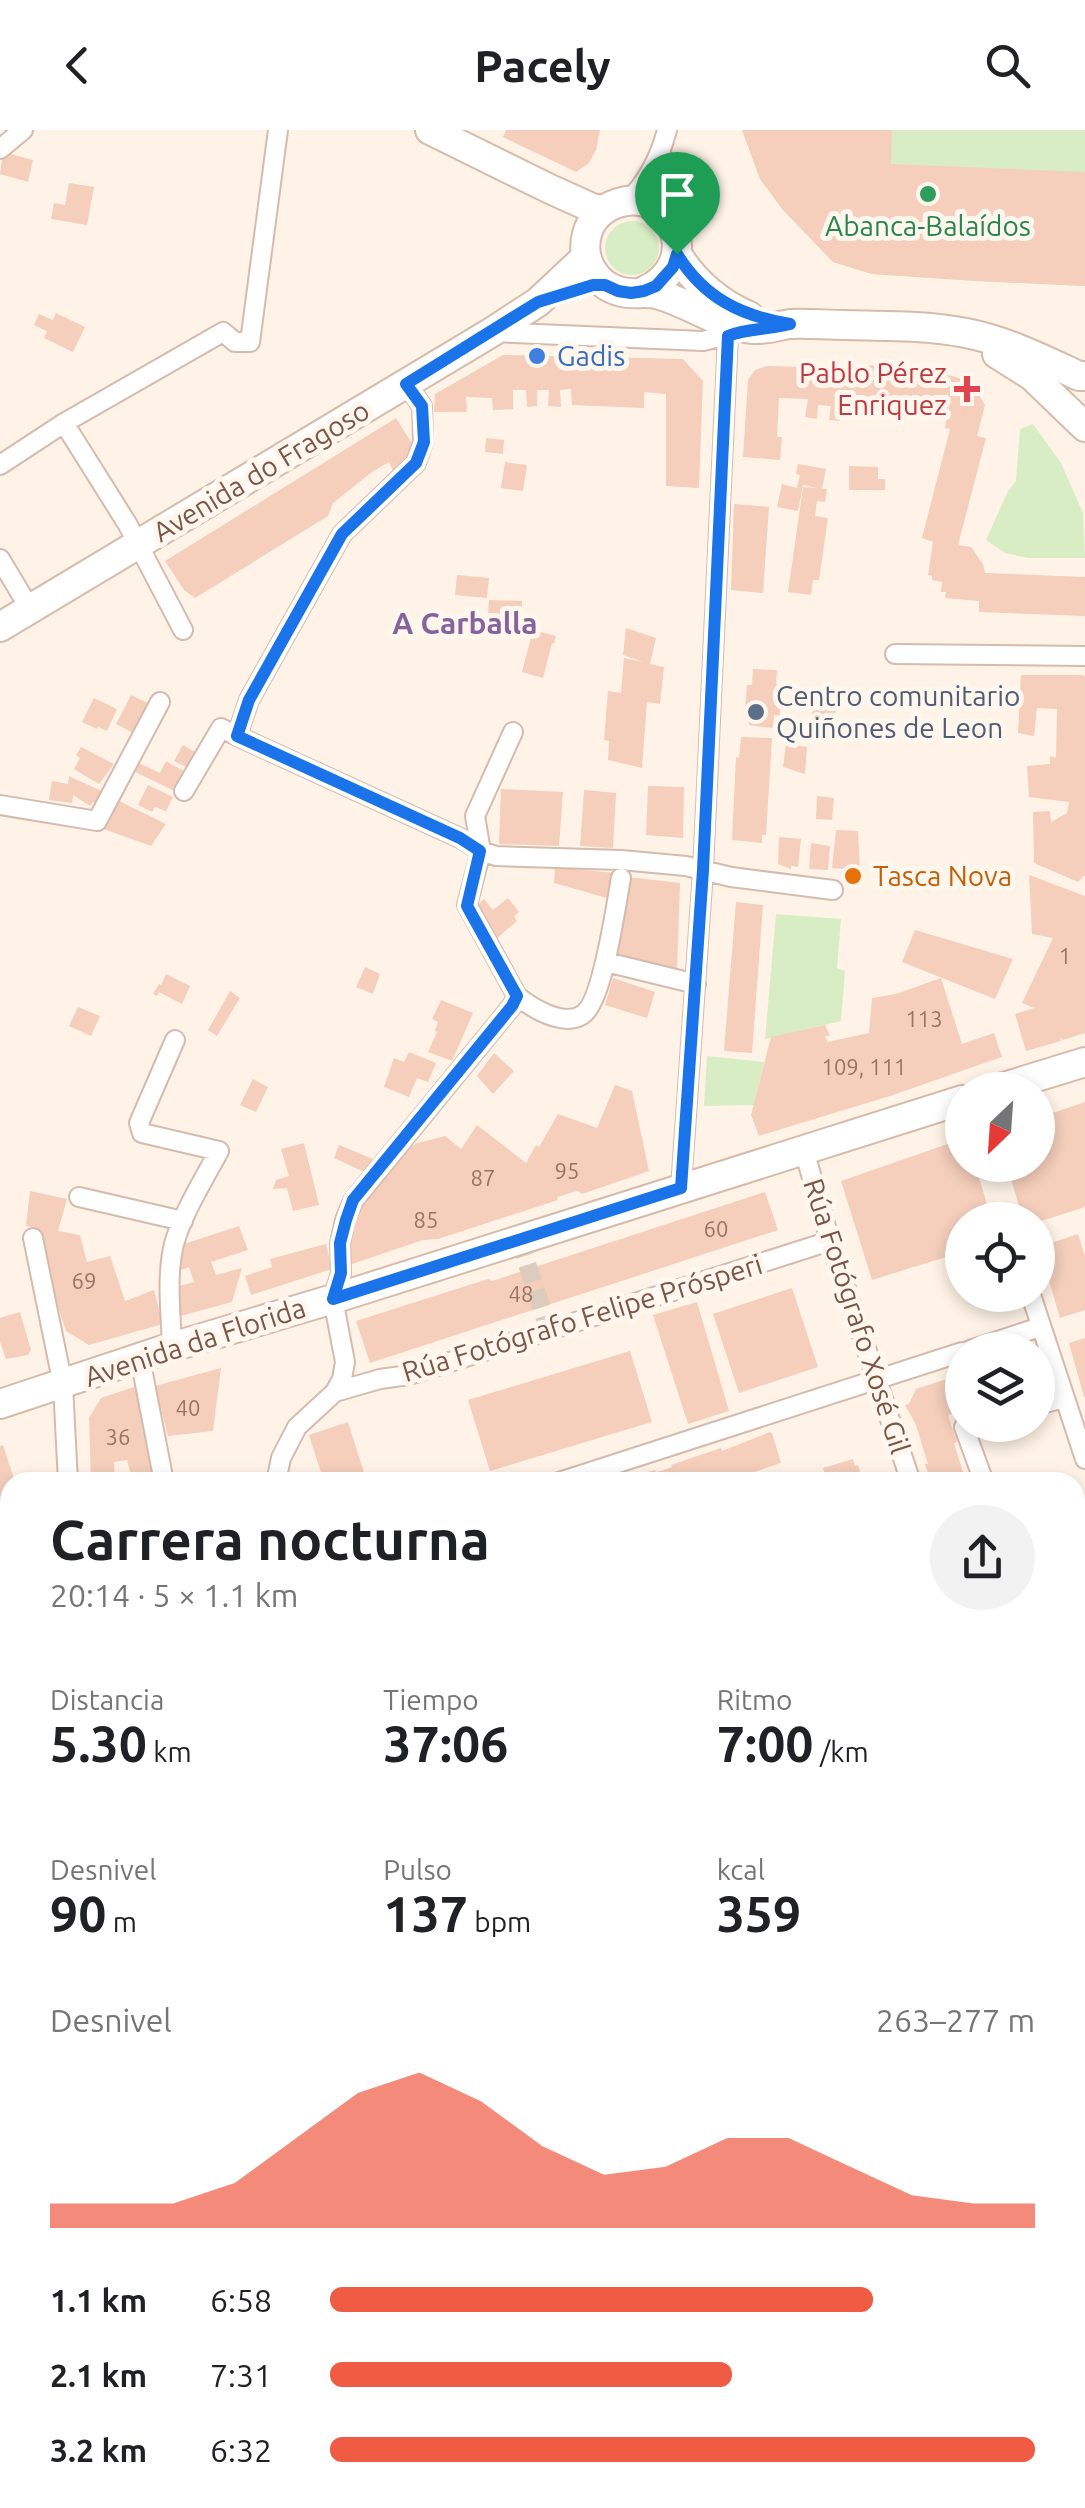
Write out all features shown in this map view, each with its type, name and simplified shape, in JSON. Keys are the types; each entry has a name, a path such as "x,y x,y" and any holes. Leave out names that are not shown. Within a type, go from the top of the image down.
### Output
{"main road":[{"path":"430,130 592,208 616,205 643,202 657,209 674,230 677,254 666,278 644,291 618,291 605,285 596,278 586,257 590,226 616,205"},
{"path":"677,254 694,277 744,314 790,324 964,332 1025,350 1082,376 1068,393 1077,419"},
{"path":"538,302 586,257"},
{"path":"538,302 605,285"},
{"path":"644,291 731,328 790,324"},
{"name":"Avenida do Fragoso","path":"0,627 538,302"},
{"path":"915,327 995,353 1032,376 1077,419"},
{"path":"1052,1072 1085,1062"},
{"name":"Avenida da Florida","path":"0,1404 945,1105"}],"street":[{"path":"0,148 23,130"},
{"path":"0,465 64,423 223,332 235,342 250,342 278,130"},
{"path":"616,205 647,180 665,137"},
{"path":"665,137 660,173 668,219"},
{"path":"492,332 703,340 731,328 703,870 681,1188"},
{"path":"184,790 249,700 342,534 416,463 424,442 422,406 406,384"},
{"path":"64,423 139,544 183,630"},
{"path":"0,559 30,609"},
{"path":"895,654 1085,656"},
{"path":"0,805 98,821 160,702"},
{"path":"229,732 496,856 670,864 731,877 833,890"},
{"path":"514,732 474,816 480,851 467,906 517,996 530,1007 572,1019 590,1009 606,962 621,878"},
{"path":"606,962 696,984"},
{"path":"278,1472 297,1427 335,1392 342,1380 345,1362 333,1299 341,1273 340,1243 353,1200 517,996"},
{"path":"172,1348 170,1270 174,1246 182,1221 219,1151 142,1133 139,1123 175,1040"},
{"name":"Rúa Fotógrafo Xosé Gil","path":"804,1150 907,1472"},
{"path":"79,1197 182,1221"},
{"path":"32,1238 63,1384 67,1472"},
{"name":"Rúa Fotógrafo Felipe Prósperi","path":"335,1392 410,1375 830,1241"},
{"path":"1035,1312 1085,1459"},
{"path":"1022,1332 1040,1326"},
{"path":"140,1358 162,1472"},
{"path":"603,1472 945,1358"},
{"path":"1055,1401 1064,1398"},
{"path":"969,1442 980,1472"},
{"path":"281,1458 285,1472"}],"green space":[{"name":"Abanca-Balaídos","path":"742,130 1085,130 1085,286 872,274 833,262 783,210 760,179"},
{"path":"632,221 651,229 659,248 651,267 632,275 613,267 605,248 613,229"},
{"path":"1033,424 1061,463 1083,513 1085,558 1028,558 1005,553 986,540 1016,481 1020,429"},
{"path":"776,914 841,919 837,968 845,971 841,1021 765,1039"},
{"path":"707,1056 764,1062 754,1105 704,1106"}],"building":[{"path":"506,130 600,130 589,163 576,172 503,137"},
{"name":"Abanca-Balaídos","path":"742,130 892,130 891,164 1085,172 1085,286 872,274 833,262 783,210 760,179"},
{"path":"3,152 33,160 28,182 0,174"},
{"path":"69,183 94,187 87,225 51,219 54,203 65,205"},
{"path":"56,313 85,327 73,352 44,338 47,331 34,325 39,314 53,320"},
{"path":"503,355 683,359 703,381 699,488 666,486 666,394 644,392 644,408 572,405 571,389 560,390 561,407 548,406 549,390 537,390 537,406 527,407 526,390 513,390 513,409 493,410 492,398 466,397 467,412 434,412 435,394"},
{"path":"767,366 915,366 970,381 985,405 977,436 986,438 958,545 971,547 985,573 1085,577 1085,616 979,612 979,601 945,598 942,582 928,575 933,542 922,538 950,429 945,428 947,417 934,413 935,408 842,405 840,421 829,420 831,406 818,405 817,419 805,417 808,399 779,398 780,460 743,457 748,380 755,370"},
{"path":"396,418 415,448 394,473 389,462 372,472 333,503 328,516 195,598 184,590 165,561"},
{"path":"486,438 504,440 503,454 485,452"},
{"path":"505,462 527,465 523,491 501,488"},
{"path":"798,464 826,469 822,489 803,485 798,511 777,507 782,484 797,488"},
{"path":"849,466 878,467 878,479 885,479 885,490 849,490"},
{"path":"803,487 827,489 825,502 817,501 815,516 828,518 819,580 813,580 811,595 788,592"},
{"path":"734,504 769,507 763,593 731,590"},
{"path":"457,575 489,578 487,598 455,595"},
{"path":"489,600 522,601 522,616 488,615"},
{"path":"626,628 656,638 650,664 664,667 660,704 647,702 642,768 608,760 609,741 604,740 608,691 621,693 624,658 643,662 623,655"},
{"path":"533,630 556,636 543,678 522,672"},
{"path":"753,669 777,670 776,684 782,685 780,716 774,715 773,728 749,725 750,708 745,708"},
{"path":"1021,675 1085,677 1085,875 1078,882 1034,863 1033,812 1050,811 1051,822 1067,813 1069,802 1029,797 1027,766 1050,764 1050,756 1056,758 1057,709 1037,708 1034,736 1018,733"},
{"path":"815,688 838,691 833,732 810,729"},
{"path":"131,695 154,706 139,736 116,724"},
{"path":"94,698 117,709 107,731 82,722"},
{"path":"741,737 772,738 766,835 762,835 762,843 732,840 736,757 739,758"},
{"path":"786,744 807,747 805,774 783,767"},
{"path":"183,745 200,755 192,770 174,761"},
{"path":"81,747 114,764 99,784 74,769"},
{"path":"135,761 160,773 166,761 191,775 181,794 131,770"},
{"path":"69,776 106,793 99,805 93,802 90,806 73,795 72,803 49,800 52,781 68,784"},
{"path":"148,785 173,797 166,811 155,807 152,812 138,805"},
{"path":"648,786 684,787 683,838 646,835"},
{"path":"501,789 563,792 559,846 499,844"},
{"path":"584,790 616,793 613,848 580,846"},
{"path":"817,796 834,798 832,820 816,819"},
{"path":"115,799 166,824 151,846 98,827"},
{"path":"836,830 858,831 860,870 832,868"},
{"path":"779,837 801,839 798,867 791,869 778,864"},
{"path":"811,843 830,846 828,870 809,869"},
{"path":"555,867 615,873 614,900 554,883"},
{"path":"1029,875 1085,896 1085,1033 1063,1040 1060,1037 1061,1041 1026,1051 1015,1014 1034,1008 1022,1003 1053,938 1032,934"},
{"path":"628,877 680,883 677,972 614,953"},
{"path":"508,898 519,912 514,916 517,921 494,941 476,906 484,899 493,910"},
{"path":"736,902 763,905 752,1053 724,1051"},
{"path":"915,930 1013,959 995,999 902,962"},
{"path":"365,967 380,974 373,994 356,987"},
{"path":"166,974 190,986 182,1004 159,992 157,996 153,994"},
{"path":"613,978 655,992 647,1018 605,1005"},
{"path":"941,978 962,1044 994,1033 1002,1057 959,1072 945,1072 945,1077 890,1096 759,1136 751,1115 771,1037 825,1025 830,1036 825,1036 828,1042 869,1033 872,998"},
{"path":"230,991 240,998 217,1036 208,1030"},
{"path":"441,1000 473,1013 452,1061 428,1052 437,1032 438,1022 432,1019"},
{"path":"78,1007 100,1016 91,1036 69,1026"},
{"path":"409,1052 436,1063 428,1082 417,1078 409,1097 384,1087 394,1058 404,1062"},
{"path":"494,1053 514,1071 493,1094 477,1076"},
{"path":"253,1079 268,1087 256,1112 240,1105"},
{"path":"615,1085 632,1091 649,1171 349,1265 348,1234 358,1206 403,1152 417,1143 445,1136 461,1149 477,1125 526,1163 558,1114 597,1128"},
{"path":"1085,1102 1085,1207 1055,1217 1055,1202 1018,1202 1012,1182 1055,1182 1055,1112"},
{"path":"304,1143 319,1205 293,1211 287,1188 273,1189 276,1180 289,1176 281,1149"},
{"path":"339,1145 373,1159 366,1173 334,1158"},
{"path":"945,1145 945,1182 980,1182 986,1202 945,1202 945,1257 872,1280 841,1181"},
{"path":"30,1191 67,1199 58,1231 80,1235 87,1262 110,1256 125,1301 154,1290 163,1324 89,1345 66,1331 32,1227 26,1226"},
{"path":"765,1192 778,1230 370,1363 356,1321"},
{"path":"239,1226 248,1250 211,1262 216,1275 242,1268 232,1302 177,1317 176,1287 194,1282 189,1267 176,1272 178,1246"},
{"path":"1078,1234 1085,1256 1085,1310 1060,1318 1055,1301 1055,1242"},
{"path":"326,1244 332,1269 251,1295 245,1276 272,1267 270,1259"},
{"path":"792,1288 818,1367 739,1393 713,1314"},
{"path":"697,1302 729,1411 688,1424 653,1315"},
{"path":"20,1312 31,1350 28,1355 6,1359 0,1342 0,1318"},
{"path":"1085,1338 1085,1397 1084,1397 1069,1343"},
{"path":"630,1351 652,1422 490,1471 468,1400"},
{"path":"221,1368 213,1431 168,1436 155,1386"},
{"path":"945,1380 945,1442 957,1442 954,1443 963,1472 928,1472 916,1425 905,1405 916,1389"},
{"path":"137,1386 153,1472 130,1472 127,1460 114,1462 114,1472 91,1472 89,1418 101,1398"},
{"path":"348,1422 364,1472 321,1472 309,1435"},
{"path":"770,1432 781,1463 754,1472 656,1472 721,1448 722,1451"},
{"path":"3,1445 12,1472 0,1472"},
{"path":"853,1459 860,1472 824,1472 823,1468"}],"tunnel":[{"path":"519,1239 549,1331"}],"place":[{"name":"Abanca-Balaídos","path":"928,194"},
{"name":"Gadis","path":"537,356"},
{"name":"Pablo Pérez Enriquez","path":"967,389"},
{"name":"Centro comunitario Quiñones de Leon","path":"756,712"},
{"name":"Tasca Nova","path":"853,876"}],"district":[{"name":"A Carballa","path":"465,624"}],"route":[{"path":"677,254 694,277 726,303 744,314 790,324 759,330 748,328 728,336 703,870 681,1188 333,1299 341,1273 340,1243 353,1200 517,996 467,906 480,851 460,838 237,736 249,700 342,534 416,463 424,442 422,406 406,384 538,302 593,285 631,293 656,286 666,278 677,254"}]}
